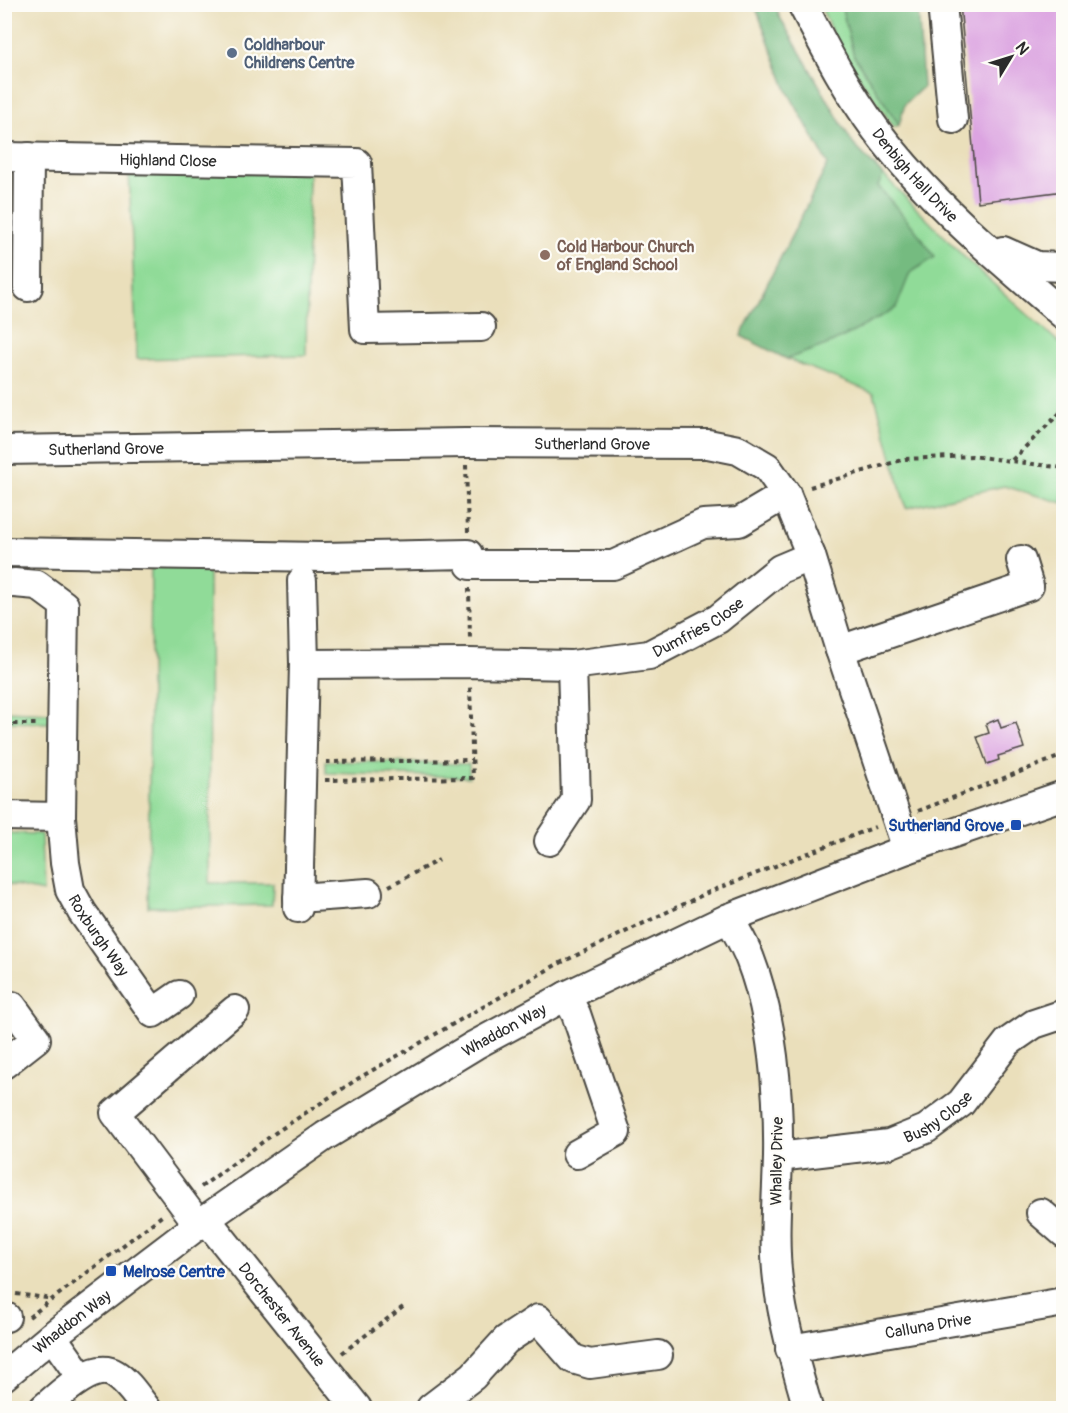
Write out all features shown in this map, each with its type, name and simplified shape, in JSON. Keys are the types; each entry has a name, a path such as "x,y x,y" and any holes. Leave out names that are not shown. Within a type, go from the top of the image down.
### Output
{"street":[{"name":"Denbigh Hall Drive","path":"802,4 833,64 876,130 919,182 976,239 1063,314"},
{"path":"942,4 953,119"},
{"name":"Highland Close","path":"28,287 17,157 288,154 357,163 365,329 482,327"},
{"path":"976,239 1037,266 1064,267"},
{"name":"Sutherland Grove","path":"4,450 466,443 708,444 738,450 767,467 786,494 811,556 907,849"},
{"path":"4,552 323,557 468,554 470,565 613,565 703,524 739,522 786,494"},
{"name":"Dumfries Close","path":"304,664 572,665 649,655 718,619 780,569 811,556"},
{"path":"840,650 1029,586 1021,560"},
{"path":"302,581 304,664 298,903 368,893"},
{"name":"Roxburgh Way","path":"14,583 38,585 64,605 61,817 70,890 82,912 153,1013 179,995"},
{"path":"549,842 576,800 572,665"},
{"name":"Whaddon Way","path":"4,1376 52,1336 203,1222 324,1136 475,1046 567,996 729,918 907,849 1064,795"},
{"path":"4,816 61,817"},
{"name":"Whalley Drive","path":"729,918 750,959 765,1006 777,1095 778,1157 775,1212 777,1279 790,1349 808,1408"},
{"path":"567,996 576,1014 616,1132 578,1154"},
{"path":"4,1064 36,1039 12,1006"},
{"name":"Dorchester Avenue","path":"235,1010 116,1113 181,1201 203,1222 325,1366 357,1408"},
{"name":"Bushy Close","path":"778,1157 889,1144 926,1129 961,1103 1008,1042 1034,1024 1064,1014"},
{"path":"1041,1213 1064,1233"},
{"name":"Calluna Drive","path":"790,1349 1064,1302"},
{"path":"431,1408 473,1376 506,1340 538,1319 573,1359 590,1364 658,1355"},
{"path":"52,1336 81,1377"},
{"path":"44,1408 81,1377 99,1370 113,1372 124,1381 146,1408"}],"path":[{"path":"1011,460 1064,409"},
{"path":"786,494 905,459 972,456 1064,468"},
{"path":"301,762 472,760"},
{"path":"368,893 381,890 439,860"},
{"path":"12,1311 54,1299 181,1201"},
{"path":"12,1311 54,1299"},
{"path":"325,1366 403,1307"}],"green space":[{"path":"755,5 776,5 779,16 853,144 970,263 1063,346 1063,503 1004,486 906,508 874,393 787,359 741,336 828,164 787,90"},
{"path":"755,5 776,5 779,16 853,144 883,175 878,186 935,257 910,273 896,308 829,344 787,359 741,336 828,164 787,90"},
{"path":"820,5 841,5 854,56 899,125 894,127 838,46"},
{"path":"841,5 918,5 923,87 905,104 899,125 854,56"},
{"path":"129,172 309,173 306,355 137,359"},
{"path":"151,566 209,567 210,883 273,883 272,905 148,907"},
{"path":"5,711 51,713 51,723 5,722"},
{"path":"326,761 469,764 469,777 326,773"},
{"path":"5,833 41,834 43,892 5,884"}],"building":[{"path":"960,4 1064,4 1064,191 978,202"},
{"path":"998,719 1001,728 1016,723 1024,748 998,756 999,760 987,764 977,737 989,733 986,724"}],"place":[{"name":"Coldharbour Childrens Centre","path":"232,53"},
{"name":"Cold Harbour Church of England School","path":"545,255"},
{"name":"Sutherland Grove","path":"1016,825"},
{"name":"Melrose Centre","path":"111,1271"}]}
